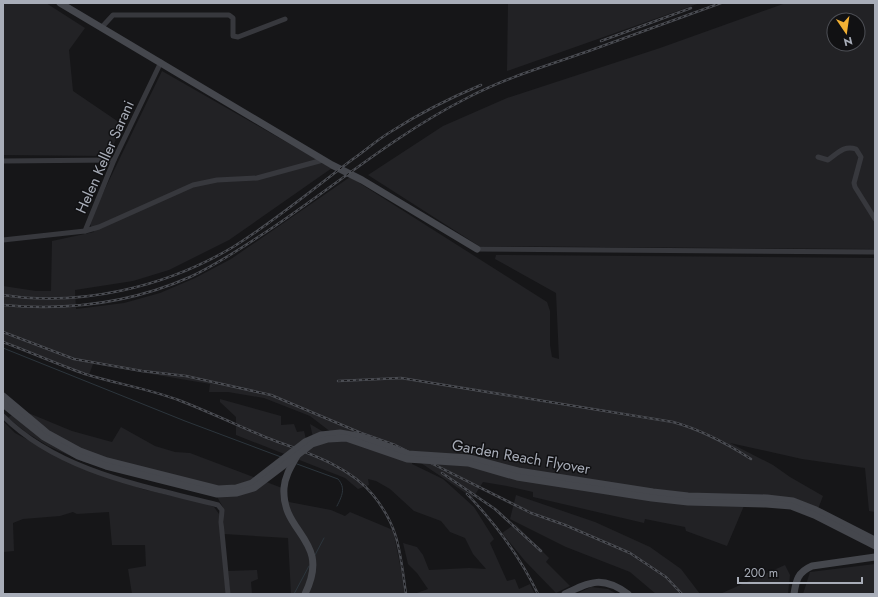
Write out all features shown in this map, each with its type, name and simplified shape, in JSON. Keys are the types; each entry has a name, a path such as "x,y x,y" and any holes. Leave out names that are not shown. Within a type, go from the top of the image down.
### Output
{"main road":[{"path":"60,3 323,160 362,180 477,249"},
{"name":"Garden Reach Flyover","path":"3,396 42,429 80,451 107,461 218,489 236,488 252,483 305,442 321,435 340,433 363,437 408,454 469,458 518,471 646,491 688,496 767,498 793,501 816,510 875,540"},
{"name":"Garden Reach Flyover","path":"3,404 44,437 78,456 106,466 211,493 231,494 254,488 268,479 308,447 323,440 346,438 407,459 468,463 517,477 652,498 688,502 791,506 814,515 875,546"},
{"path":"298,454 286,475 284,488 288,513 311,549 314,565 312,576 305,594"},
{"path":"794,594 799,574 805,569 812,566 875,557"},
{"path":"565,594 586,583 599,581 611,583 628,594"}],"street":[{"path":"102,27 113,15 229,15 233,18 234,36 238,37 285,20"},
{"name":"Helen Keller Sarani","path":"3,240 85,231 114,160 161,62"},
{"path":"818,157 828,160 849,146 856,149 861,156 854,182 855,187 875,219"},
{"path":"3,161 114,160"},
{"path":"85,231 198,184 217,180 257,178 323,160"},
{"path":"477,249 875,252"},
{"path":"3,416 26,436 54,453 92,470 132,483 218,505 222,510 228,594"}],"shaded area":[{"path":"3,3 46,3 85,28 69,50 73,91 123,125 108,156 3,155"},
{"path":"508,3 700,3 507,71"},
{"path":"786,3 875,3 875,249 479,246 368,175 443,126 507,98 660,48"},
{"path":"162,71 332,168 229,240 169,270 133,281 75,290 76,309 124,303 160,293 195,278 231,259 350,177 547,302 550,311 550,345 552,357 559,359 556,293 495,259 496,255 875,258 875,512 869,511 865,468 802,459 730,443 773,465 790,477 823,496 818,509 746,501 727,546 686,531 685,527 645,519 644,523 533,497 533,492 507,486 483,482 473,498 418,461 340,439 310,416 264,398 228,392 209,392 210,384 93,364 89,375 3,341 3,286 36,291 51,291 52,241 94,232 89,222"},
{"path":"220,399 281,416 281,425 294,424 297,432 304,431 307,443 314,442 310,424 339,441 361,436 413,459 412,464 443,479 474,507 494,539 490,543 507,581 515,579 519,589 530,584 535,594 414,594 428,589 417,573 408,564 403,543 417,547 423,555 429,570 469,568 486,569 473,554 465,538 450,532 441,521 414,511 390,489 376,481 368,479 369,485 358,489 345,478 236,435 236,417 220,402"},
{"path":"18,410 72,431 112,442 121,427 155,446 175,452 190,453 282,488 289,502 331,510 345,516 350,512 393,530 406,594 291,594 288,538 224,534 224,509 216,495 84,462 48,446 27,433 8,418"},
{"path":"3,421 15,433 47,450 142,489 204,503 214,507 219,514 226,594 132,594 128,569 146,566 145,545 112,545 109,512 77,514 73,512 60,516 23,519 13,523 14,551 3,552"},
{"path":"516,495 595,522 650,547 681,569 700,594 656,594 630,572 566,547 510,519"},
{"path":"515,524 549,558 546,562 570,586 556,593 525,561 502,533"},
{"path":"875,564 875,594 803,594 810,572"},
{"path":"785,565 790,575 788,594 720,594"},
{"path":"257,570 258,579 251,582 252,594 230,594 228,571"},
{"path":"591,587 608,589 617,594 576,594"}],"waterway":[{"path":"3,348 185,421 281,457"},
{"path":"297,464 338,479 343,489 337,506"},
{"path":"315,555 324,538"},
{"path":"294,594 309,566"}],"railway":[{"path":"3,305 51,307 98,303 145,293 190,277 250,243 391,144 441,112 467,98 496,84 721,3"},
{"path":"601,41 691,8"},
{"path":"3,295 32,298 92,296 151,283 180,273 233,247 294,204 387,134 435,106 481,85"},
{"path":"3,332 74,359 142,371 186,376 271,395 361,433 395,445 531,513 565,525 630,553 666,577 682,594"},
{"path":"3,342 85,374 157,393 181,401 265,437 308,453 351,475 363,484 373,495 389,519 394,530 400,554 406,594"},
{"path":"338,381 401,378 673,422 714,438 751,459"},
{"path":"442,473 495,509 541,551"},
{"path":"467,494 506,541 531,580 538,594"}]}
